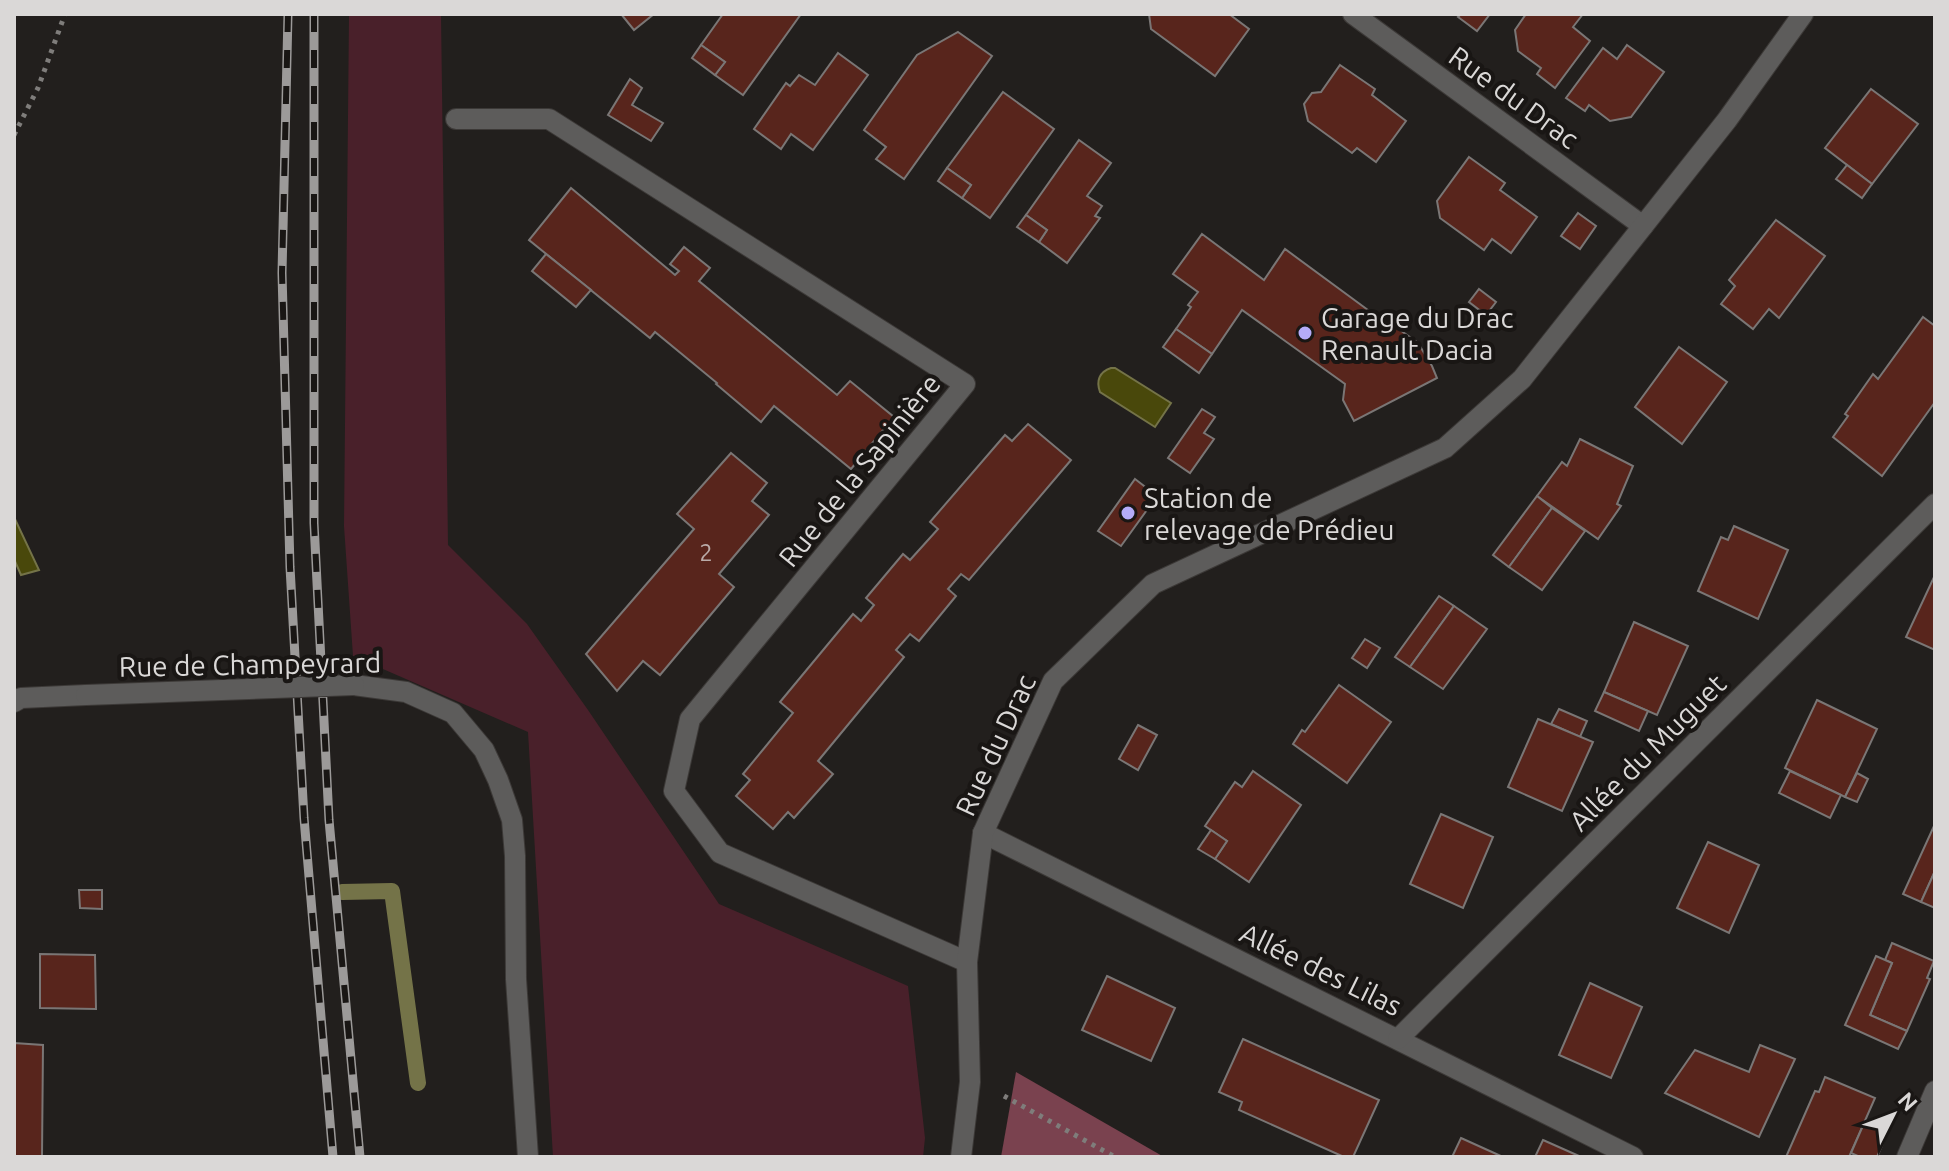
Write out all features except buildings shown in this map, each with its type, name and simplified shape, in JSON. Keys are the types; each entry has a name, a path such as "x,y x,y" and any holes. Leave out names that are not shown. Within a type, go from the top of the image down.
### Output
{"street":[{"name":"Rue du Drac","path":"1353,14 1643,226"},
{"name":"Rue du Drac","path":"961,1157 970,1082 967,962 983,833 1053,681 1153,584 1445,448 1522,379 1727,120 1803,14"},
{"name":"Rue de la Sapinière","path":"456,119 549,119 965,384 690,719 674,791 720,853 967,962"},
{"name":"Allée du Muguet","path":"1398,1039 1935,504"},
{"name":"Rue de Champeyrard","path":"14,702 21,698 354,685 406,692 453,713 484,750 512,820 516,979 528,1157"},
{"name":"Allée des Lilas","path":"983,833 1633,1157"},
{"path":"1907,1157 1935,1091"}],"path":[{"path":"14,135 38,88 65,14"},
{"path":"970,1082 1010,1098 1115,1157"}],"shaded area":[{"path":"349,14 441,14 448,545 527,624 719,904 908,986 925,1138 923,1157 553,1157 528,732 353,656 344,526"},
{"path":"1111,368 1171,403 1155,427 1100,392 1100,377"},
{"path":"14,517 39,570 21,575 14,559"},
{"path":"1016,1072 1164,1157 1001,1157"}],"waterway":[{"path":"342,892 392,891 418,1083"}],"railway":[{"path":"288,14 282,273 290,567 304,818 333,1157"},
{"path":"314,14 314,523 329,820 360,1157"}],"place":[{"name":"Garage du Drac Renault Dacia","path":"1305,333"},
{"name":"Station de relevage de Prédieu","path":"1128,513"}]}
